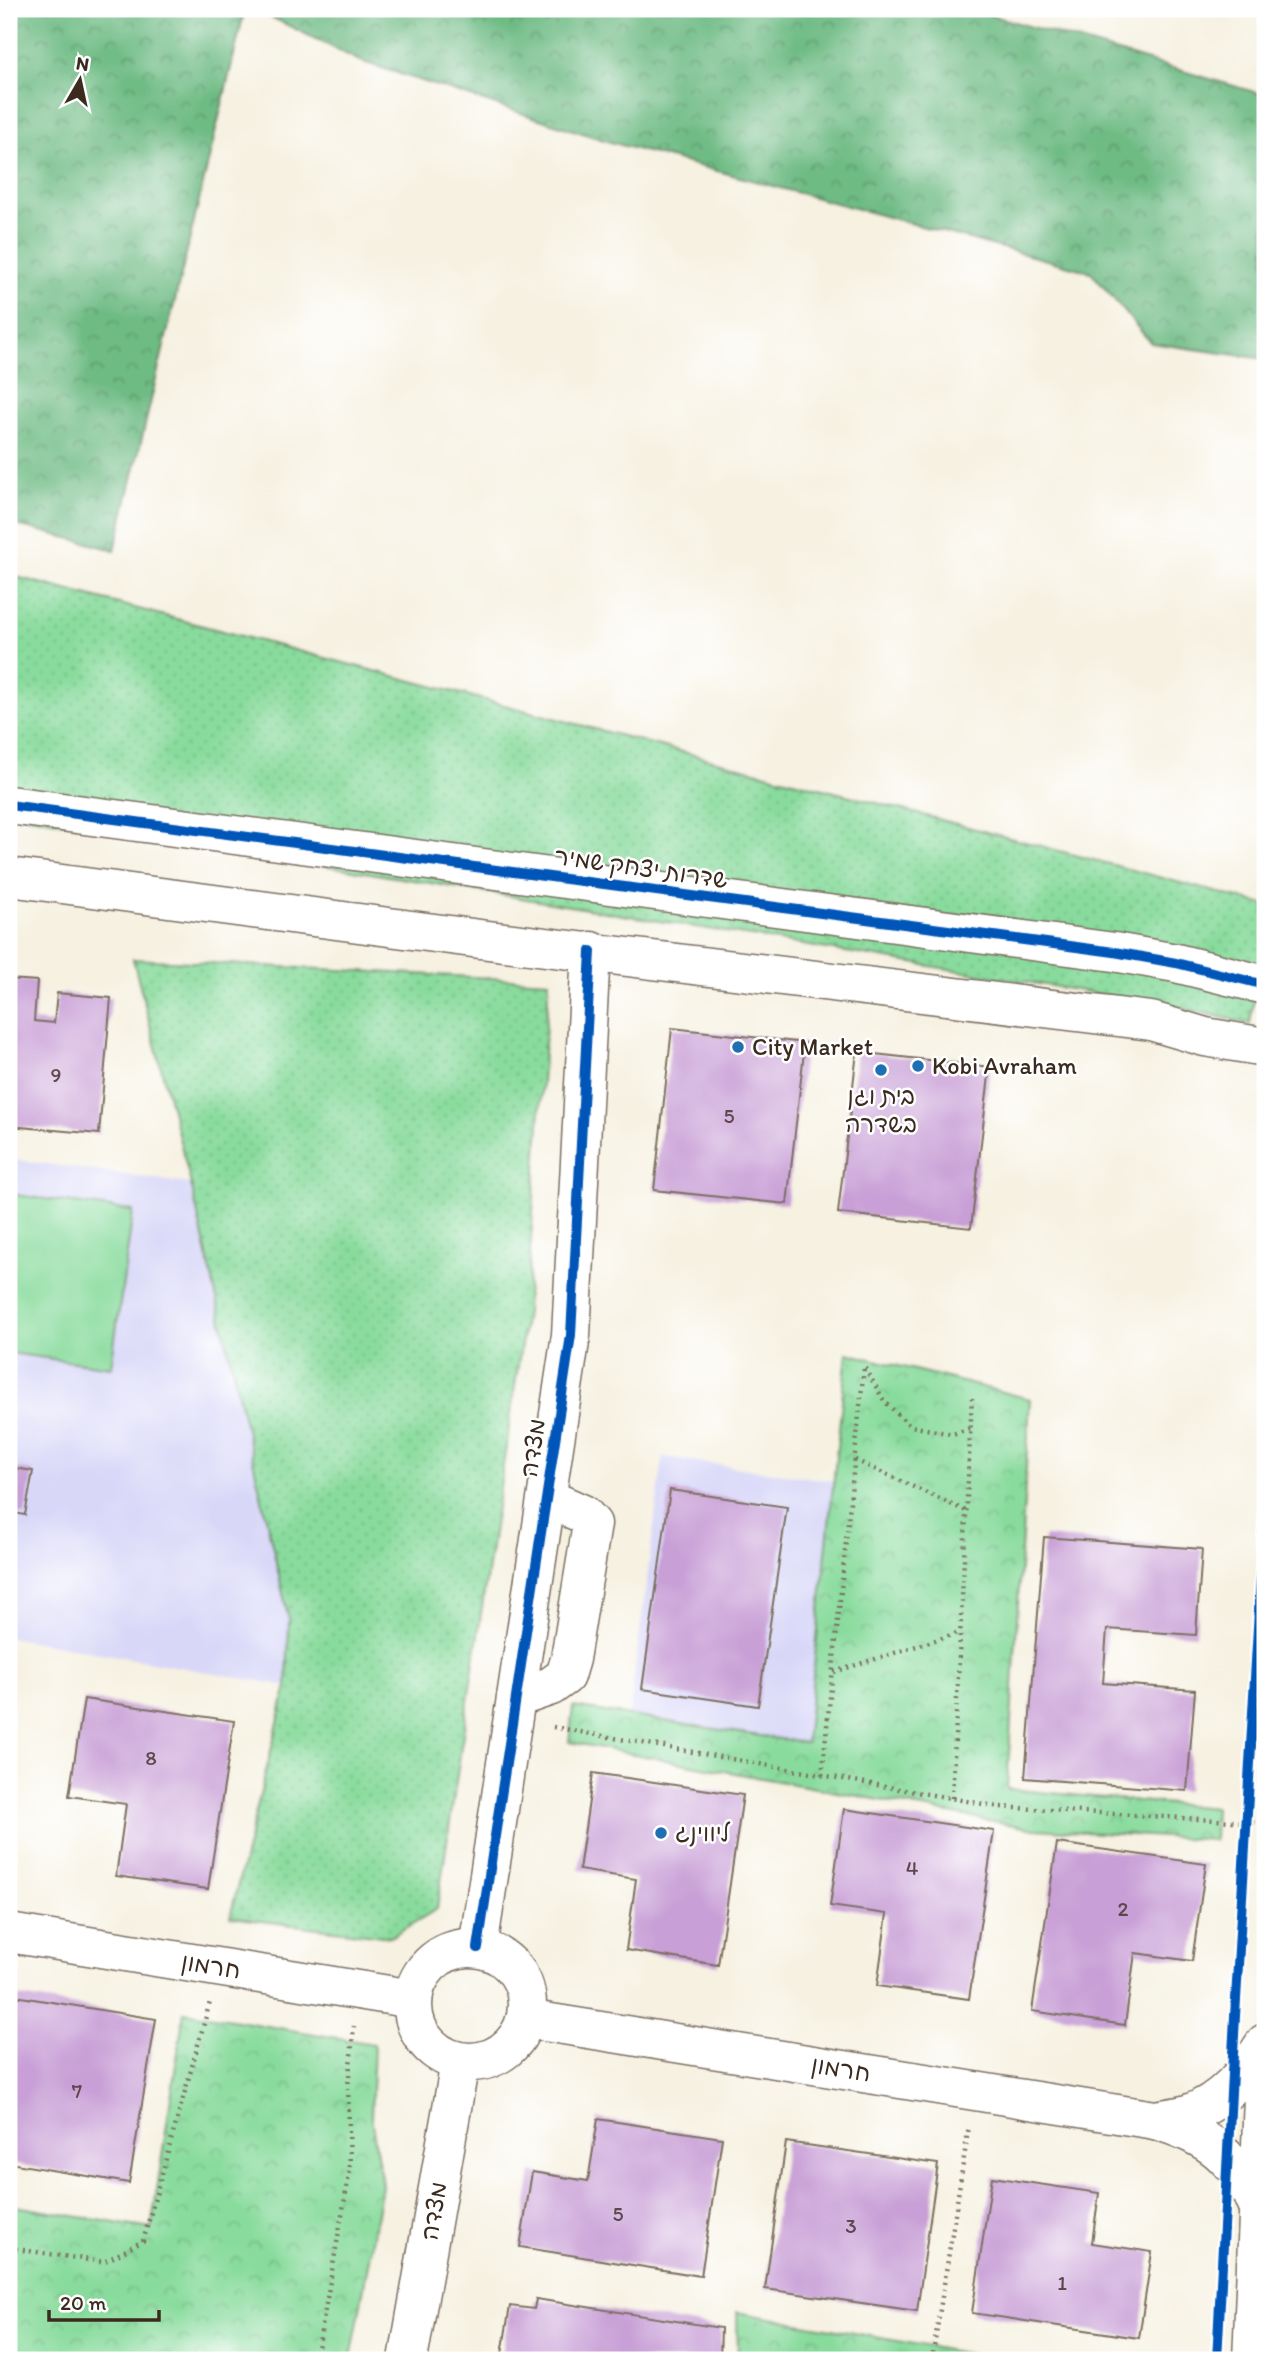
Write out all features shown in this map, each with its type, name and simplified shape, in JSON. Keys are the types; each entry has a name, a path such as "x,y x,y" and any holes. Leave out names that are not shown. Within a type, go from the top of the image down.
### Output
{"street":[{"name":"שדרות יצחק שמיר","path":"9,805 1114,952 1176,963 1265,985"},
{"path":"9,877 480,939 1151,1021 1206,1037 1265,1047"},
{"name":"מצדה","path":"478,1948 571,1335 591,951"},
{"name":"חרמון","path":"9,1933 413,1999"},
{"path":"478,1948 496,1954 511,1966 523,1981 527,2000 526,2019 519,2035 508,2048 494,2058 460,2062 443,2056 430,2046 419,2032 414,2017 413,1999 417,1982 427,1966 442,1955 459,1949 478,1948"},
{"name":"חרמון","path":"526,2019 1155,2120 1185,2129 1211,2144 1236,2166 1259,2210"},
{"name":"חרמון","path":"1155,2120 1188,2114 1210,2103 1231,2087 1265,2043"},
{"path":"1252,2360 1265,2050"},
{"name":"מצדה","path":"408,2360 460,2062"}],"path":[{"path":"822,1775 864,1367 885,1402 910,1426 953,1434 970,1428"},
{"path":"952,1798 972,1398"},
{"path":"855,1460 966,1511"},
{"path":"834,1672 961,1632"},
{"path":"514,1709 822,1775 1000,1807 1265,1823"},
{"path":"1246,1836 1247,1808"},
{"path":"9,2248 104,2262 143,2241 219,1968"},
{"path":"316,2360 350,2170 348,2086 358,1991"},
{"path":"932,2360 975,2091"}],"shaded area":[{"path":"9,1159 191,1184 289,1620 287,1686 9,1637"},
{"path":"663,1457 833,1481 806,1743 629,1716"}],"green space":[{"path":"9,9 245,9 115,550 9,523"},
{"path":"255,9 970,9 1265,95 1265,359 1151,343 1091,272 610,142 360,61"},
{"path":"9,575 1265,905 1265,932 1250,1024 1183,1008 9,813"},
{"path":"133,959 549,981 526,1312 437,1909 390,1937 230,1917 287,1686 289,1620 191,1184"},
{"path":"9,1194 133,1211 111,1367 9,1353"},
{"path":"847,1353 1030,1399 1007,1789 1215,1808 1214,1840 1035,1829 569,1742 573,1707 806,1743"},
{"path":"184,2012 374,2044 371,2117 382,2185 351,2360 9,2360 9,2205 151,2229"},
{"path":"737,2312 975,2355 974,2360 738,2360"}],"building":[{"path":"9,979 37,981 34,1021 54,1023 57,993 111,998 99,1134 9,1126"},
{"path":"672,1028 805,1043 787,1204 654,1190"},
{"path":"857,1052 990,1067 971,1228 838,1213"},
{"path":"9,1467 33,1471 25,1515 9,1512"},
{"path":"670,1490 787,1507 758,1706 642,1689"},
{"path":"1044,1537 1202,1549 1196,1635 1107,1629 1103,1683 1195,1690 1187,1791 1025,1778"},
{"path":"84,1699 234,1721 208,1889 116,1876 126,1804 69,1796"},
{"name":"ליווינג","path":"593,1773 743,1795 718,1965 626,1950 636,1879 579,1870"},
{"path":"844,1809 994,1831 969,1999 877,1986 887,1914 830,1906"},
{"path":"1057,1843 1206,1864 1192,1961 1135,1953 1125,2025 1032,2011"},
{"path":"9,1995 156,2019 129,2183 9,2163"},
{"path":"598,2119 722,2138 701,2276 520,2247 532,2172 588,2181"},
{"path":"786,2142 938,2164 917,2311 765,2289"},
{"path":"992,2177 1099,2193 1092,2243 1152,2252 1139,2338 972,2313"},
{"path":"536,2299 721,2328 720,2360 501,2360 510,2306 534,2309"}],"cycle path":[{"path":"9,805 1114,952 1176,963 1265,985"},
{"path":"478,1948 571,1335 591,951"},
{"path":"1217,2360 1265,1509"}],"place":[{"name":"City Market","path":"738,1047"},
{"name":"Kobi Avraham","path":"918,1066"},
{"name":"בית וגן בשדרה","path":"881,1070"},
{"name":"ליווינג","path":"661,1833"}]}
